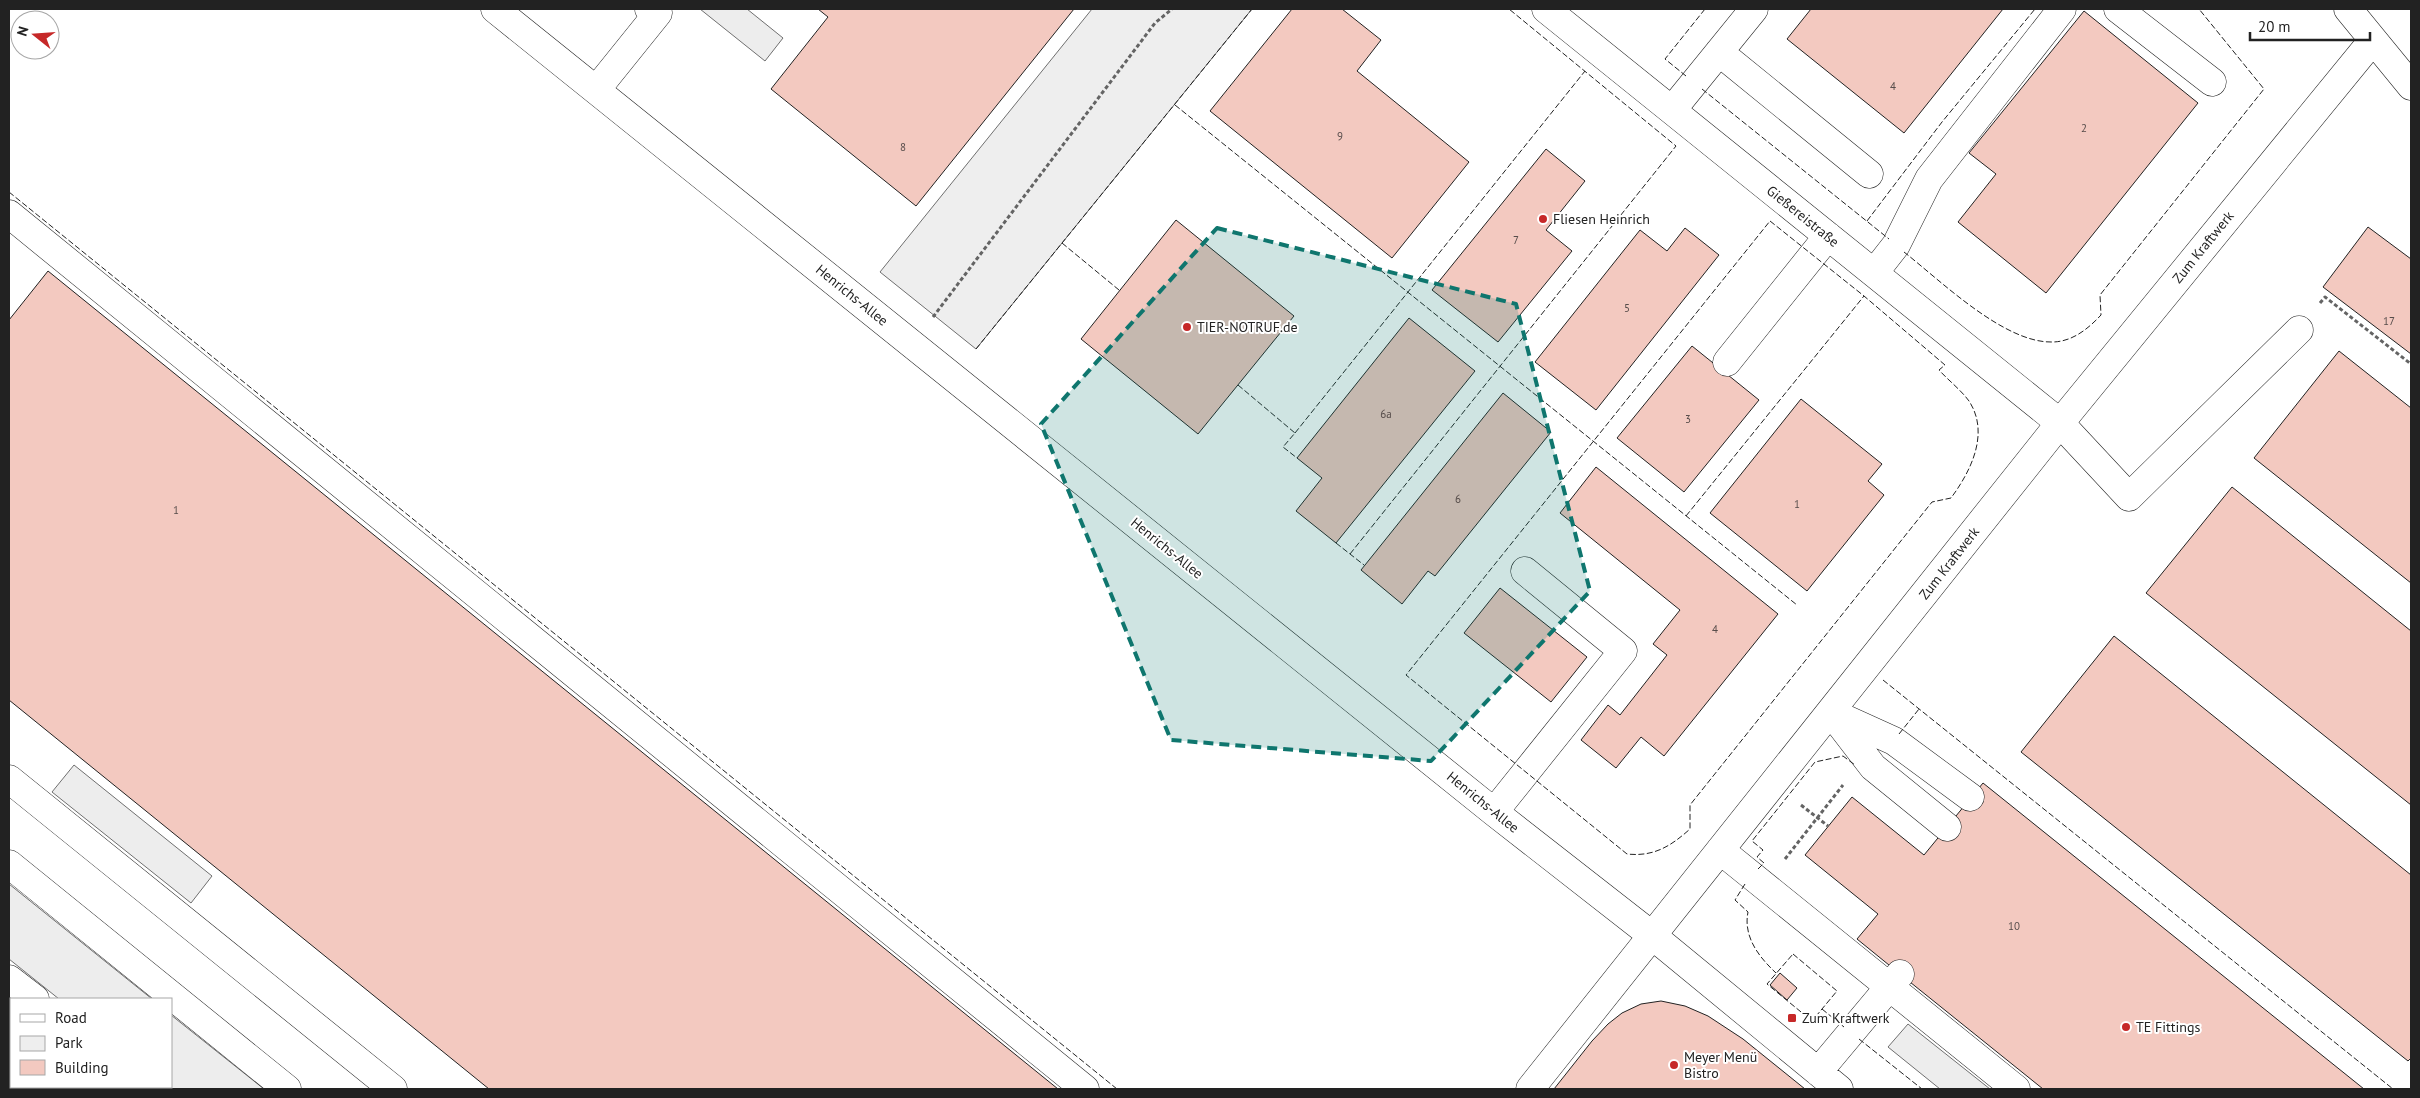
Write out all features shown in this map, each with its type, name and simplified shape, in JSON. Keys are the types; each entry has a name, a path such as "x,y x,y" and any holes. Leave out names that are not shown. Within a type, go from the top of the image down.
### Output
{"street":[{"name":"Henrichs-Allee","path":"494,9 913,343 1494,812 1654,937 1839,1089"},
{"path":"596,90 658,13 649,9"},
{"name":"Gießereistraße","path":"1546,9 2060,423 2128,497 2298,330"},
{"path":"1672,110 1754,9"},
{"path":"1874,273 1896,245 1929,179 2062,9"},
{"path":"2118,9 2212,82"},
{"path":"2348,9 2411,86"},
{"name":"Zum Kraftwerk","path":"1530,1089 1654,937 1720,850 2060,423 2373,40"},
{"path":"1719,52 1869,174"},
{"path":"9,214 1085,1089"},
{"path":"1727,362 1828,236"},
{"path":"1494,812 1623,651 1525,571"},
{"path":"1830,712 1873,767 1947,827"},
{"path":"1830,712 1894,741 1970,797"},
{"path":"9,779 393,1089"},
{"path":"1720,850 1763,885 1894,980 2016,1089"},
{"path":"9,864 287,1089"},
{"path":"9,979 33,998"},
{"path":"1818,1072 1894,980"}],"path":[{"path":"913,343 1156,23 1172,9"},
{"path":"2298,330 2325,297 2411,364"},
{"path":"1763,885 1865,757"},
{"path":"1796,800 1828,826"}],"highlighted area":[{"path":"1217,228 1516,304 1590,591 1431,761 1171,740 1041,424"}],"green space":[{"path":"1092,9 1252,9 976,349 880,272"}],"shaded area":[{"path":"700,9 747,9 783,38 765,61"},
{"path":"74,765 212,876 191,903 52,792"},
{"path":"9,884 151,998 58,998 9,959"},
{"path":"172,1016 264,1089 170,1088 172,1088"},
{"path":"1908,1024 1990,1089 1940,1089 1888,1047"}],"building":[{"path":"818,9 1074,9 916,206 771,89 828,17"},
{"path":"1292,9 1342,9 1381,40 1357,71 1469,162 1392,258 1210,111"},
{"path":"1811,9 2003,9 1904,133 1787,39"},
{"path":"2084,11 2198,103 2046,293 1958,222 1996,174 1969,153"},
{"path":"1546,149 1585,181 1546,230 1572,251 1498,342 1432,290"},
{"name":"TIER-NOTRUF.de","path":"1176,220 1294,316 1198,434 1081,339"},
{"path":"2368,227 2411,259 2411,354 2323,287"},
{"path":"1685,228 1719,255 1596,410 1535,362 1640,230 1667,251"},
{"path":"48,271 1058,1089 489,1089 9,700 9,320"},
{"path":"1409,318 1475,371 1336,543 1296,511 1322,478 1297,458"},
{"path":"1692,346 1759,400 1684,492 1617,438"},
{"path":"2339,351 2411,408 2411,583 2254,458"},
{"path":"1503,393 1551,432 1435,576 1428,571 1402,604 1361,570"},
{"path":"1801,399 1882,464 1868,481 1884,495 1807,591 1710,513"},
{"path":"1596,467 1778,614 1664,756 1641,737 1616,768 1581,740 1608,705 1620,715 1667,655 1653,644 1680,610 1560,513"},
{"path":"2232,487 2411,631 2411,805 2146,593"},
{"path":"1500,588 1587,657 1551,702 1464,633"},
{"path":"2114,636 2411,875 2411,1058 2408,1061 2021,752"},
{"path":"1983,783 2364,1089 2043,1089 1857,939 1878,914 1805,855 1852,797 1924,855"},
{"path":"1780,973 1797,988 1787,1000 1770,985"},
{"name":"Meyer Menü Bistro","path":"1661,1001 1685,1006 1708,1016 1743,1039 1805,1089 1554,1089 1608,1024 1622,1013 1641,1004"}],"fence":[{"path":"976,349 1252,9"},
{"path":"1350,554 1676,146 1509,9"},
{"path":"1686,76 1665,59 1705,9"},
{"path":"1867,221 1942,122 2035,9"},
{"path":"1904,252 1954,293 1994,322 2033,340 2052,342 2066,340 2079,334 2091,325 2101,315 2100,295 2264,89 2199,9"},
{"path":"1295,433 1585,71"},
{"path":"1702,89 1889,239"},
{"path":"1175,105 1797,605"},
{"path":"9,192 1117,1089"},
{"path":"1770,221 1864,296 1945,365 1939,370 1966,397 1975,413 1978,439 1971,464 1951,498 1932,502 1690,805 1690,829 1662,849 1646,854 1627,854 1406,675 1770,221"},
{"path":"1062,243 1119,290"},
{"path":"1686,516 1864,296"},
{"path":"1238,385 1295,433 1283,447 1297,458"},
{"path":"1336,543 1364,565"},
{"path":"1883,680 2393,1089"},
{"path":"1899,734 1919,709"},
{"path":"1758,869 1764,863 1757,857 1763,850 1752,841 1815,762 1843,756 1855,765"},
{"path":"1745,884 1735,900 1748,912 1748,930 1754,946 1776,973"},
{"path":"1793,954 1837,991 1812,1021 1767,984 1793,954"},
{"path":"1822,1009 1844,1027"},
{"path":"1859,1039 1922,1089"}],"place":[{"name":"Fliesen Heinrich","path":"1543,219"},
{"name":"TIER-NOTRUF.de","path":"1187,327"},
{"name":"Zum Kraftwerk","path":"1792,1018"},
{"name":"TE Fittings","path":"2126,1027"},
{"name":"Meyer Menü Bistro","path":"1674,1065"}]}
